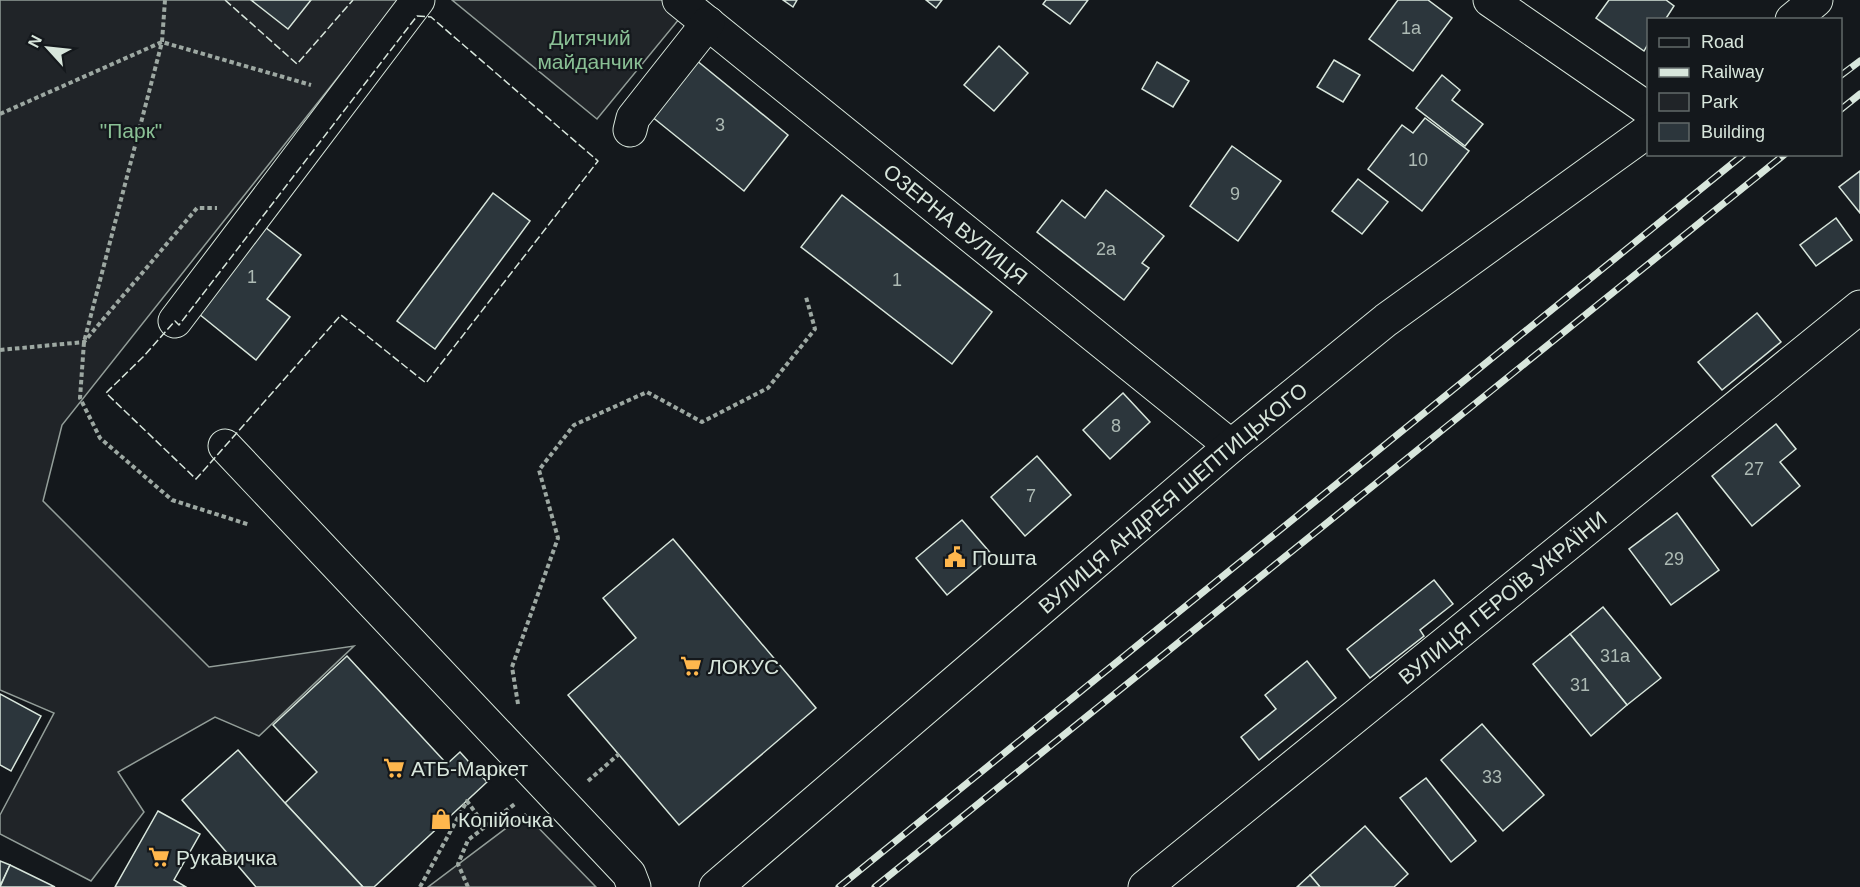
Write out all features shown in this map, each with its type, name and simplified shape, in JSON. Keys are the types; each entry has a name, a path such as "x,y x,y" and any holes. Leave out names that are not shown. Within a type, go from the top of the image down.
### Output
{"street":[{"path":"175,321 418,0"},
{"name":"ОЗЕРНА ВУЛИЦЯ","path":"679,0 1231,446"},
{"path":"1490,0 1647,108"},
{"path":"1794,18 1816,0"},
{"path":"630,130 633,118 708,23"},
{"name":"ВУЛИЦЯ АНДРЕЯ ШЕПТИЦЬКОГО","path":"716,887 1231,446 1386,320 1647,132"},
{"name":"ВУЛИЦЯ ГЕРОЇВ УКРАЇНИ","path":"1145,887 1860,307"},
{"path":"225,446 629,874 634,887"}],"path":[{"path":"165,0 162,42 84,342 80,398 100,438 172,500 280,533 304,530"},
{"path":"0,114 162,42 347,95"},
{"path":"0,350 84,342 197,208 263,207"},
{"path":"519,711 512,667 558,538 539,470 574,425 647,392 702,422 768,388 815,329 806,297"},
{"path":"420,887 467,801 485,826"}],"green space":[{"name":"\"Парк\"","path":"0,0 398,0 62,425 43,501 209,667 354,646 259,736 215,717 118,772 144,812 91,881 0,834 0,815 54,713 0,690"},
{"name":"Дитячий майданчик","path":"452,0 679,0 689,7 597,119"},
{"path":"525,814 596,887 428,887"}],"building":[{"path":"251,0 311,0 288,29"},
{"path":"783,0 797,0 793,7"},
{"path":"926,0 942,0 936,8"},
{"path":"1046,0 1088,0 1070,24 1043,4"},
{"path":"1398,0 1428,0 1452,18 1413,71 1369,39"},
{"path":"1609,0 1666,0 1674,6 1666,18 1647,18 1647,46 1644,51 1596,18"},
{"path":"999,46 1028,73 994,111 964,85"},
{"path":"696,60 788,135 744,191 651,116"},
{"path":"1334,60 1360,75 1343,102 1317,87"},
{"path":"1157,62 1189,81 1173,107 1142,89"},
{"path":"1442,75 1460,90 1452,100 1483,124 1465,146 1416,108"},
{"path":"1425,118 1469,151 1422,211 1368,169 1402,125 1413,133"},
{"path":"1232,146 1281,181 1238,241 1190,206"},
{"path":"1860,171 1860,213 1839,187"},
{"path":"1358,179 1388,202 1362,234 1332,211"},
{"path":"1106,190 1164,236 1142,263 1149,268 1124,300 1037,232 1062,200 1085,218"},
{"path":"493,193 530,221 435,349 397,321"},
{"path":"842,195 992,312 952,364 801,247"},
{"path":"1836,218 1852,240 1816,266 1800,245"},
{"path":"261,224 301,255 267,299 290,317 256,360 194,310"},
{"path":"1757,313 1781,342 1722,390 1698,362"},
{"path":"1123,393 1150,422 1110,459 1083,430"},
{"path":"1776,424 1796,449 1780,462 1800,486 1752,526 1712,476"},
{"path":"1037,456 1071,495 1025,536 991,497"},
{"path":"1677,513 1719,570 1671,605 1629,549"},
{"name":"Пошта","path":"962,520 993,556 947,595 916,558"},
{"name":"ЛОКУС","path":"673,539 816,708 679,825 568,695 636,638 603,598"},
{"path":"1434,580 1453,604 1420,630 1424,636 1370,678 1347,649"},
{"path":"1603,607 1661,678 1627,705 1570,634"},
{"path":"1570,634 1627,705 1591,736 1533,664"},
{"name":"АТБ-Маркет","path":"347,656 447,764 460,752 487,782 374,887 363,887 285,803 317,772 273,725"},
{"path":"1307,661 1336,698 1259,760 1241,737 1276,709 1265,695"},
{"path":"0,694 41,716 11,771 0,765"},
{"path":"1482,724 1544,795 1503,831 1441,760"},
{"path":"238,750 363,887 256,887 182,800"},
{"path":"1426,778 1476,841 1451,862 1400,798"},
{"name":"Рукавичка","path":"158,811 200,834 174,880 186,887 115,887"},
{"path":"1365,826 1408,874 1394,887 1320,887 1310,875"},
{"path":"0,861 10,865 0,886"},
{"path":"10,865 55,887 0,887"},
{"path":"1310,875 1320,887 1297,887"}],"railway":[{"path":"1842,74 1860,61"},
{"path":"1842,108 1860,94"},
{"path":"839,887 1742,156"},
{"path":"875,887 1783,156"}],"fence":[{"path":"225,0 297,64 353,0"},
{"path":"417,16 431,17 598,161 426,383 341,315 196,479 106,393 143,357 175,321 179,325 417,16"}],"place":[{"name":"Пошта","path":"955,557"},
{"name":"ЛОКУС","path":"691,666"},
{"name":"АТБ-Маркет","path":"394,768"},
{"name":"Копійочка","path":"441,819"},
{"name":"Рукавичка","path":"159,857"}]}
